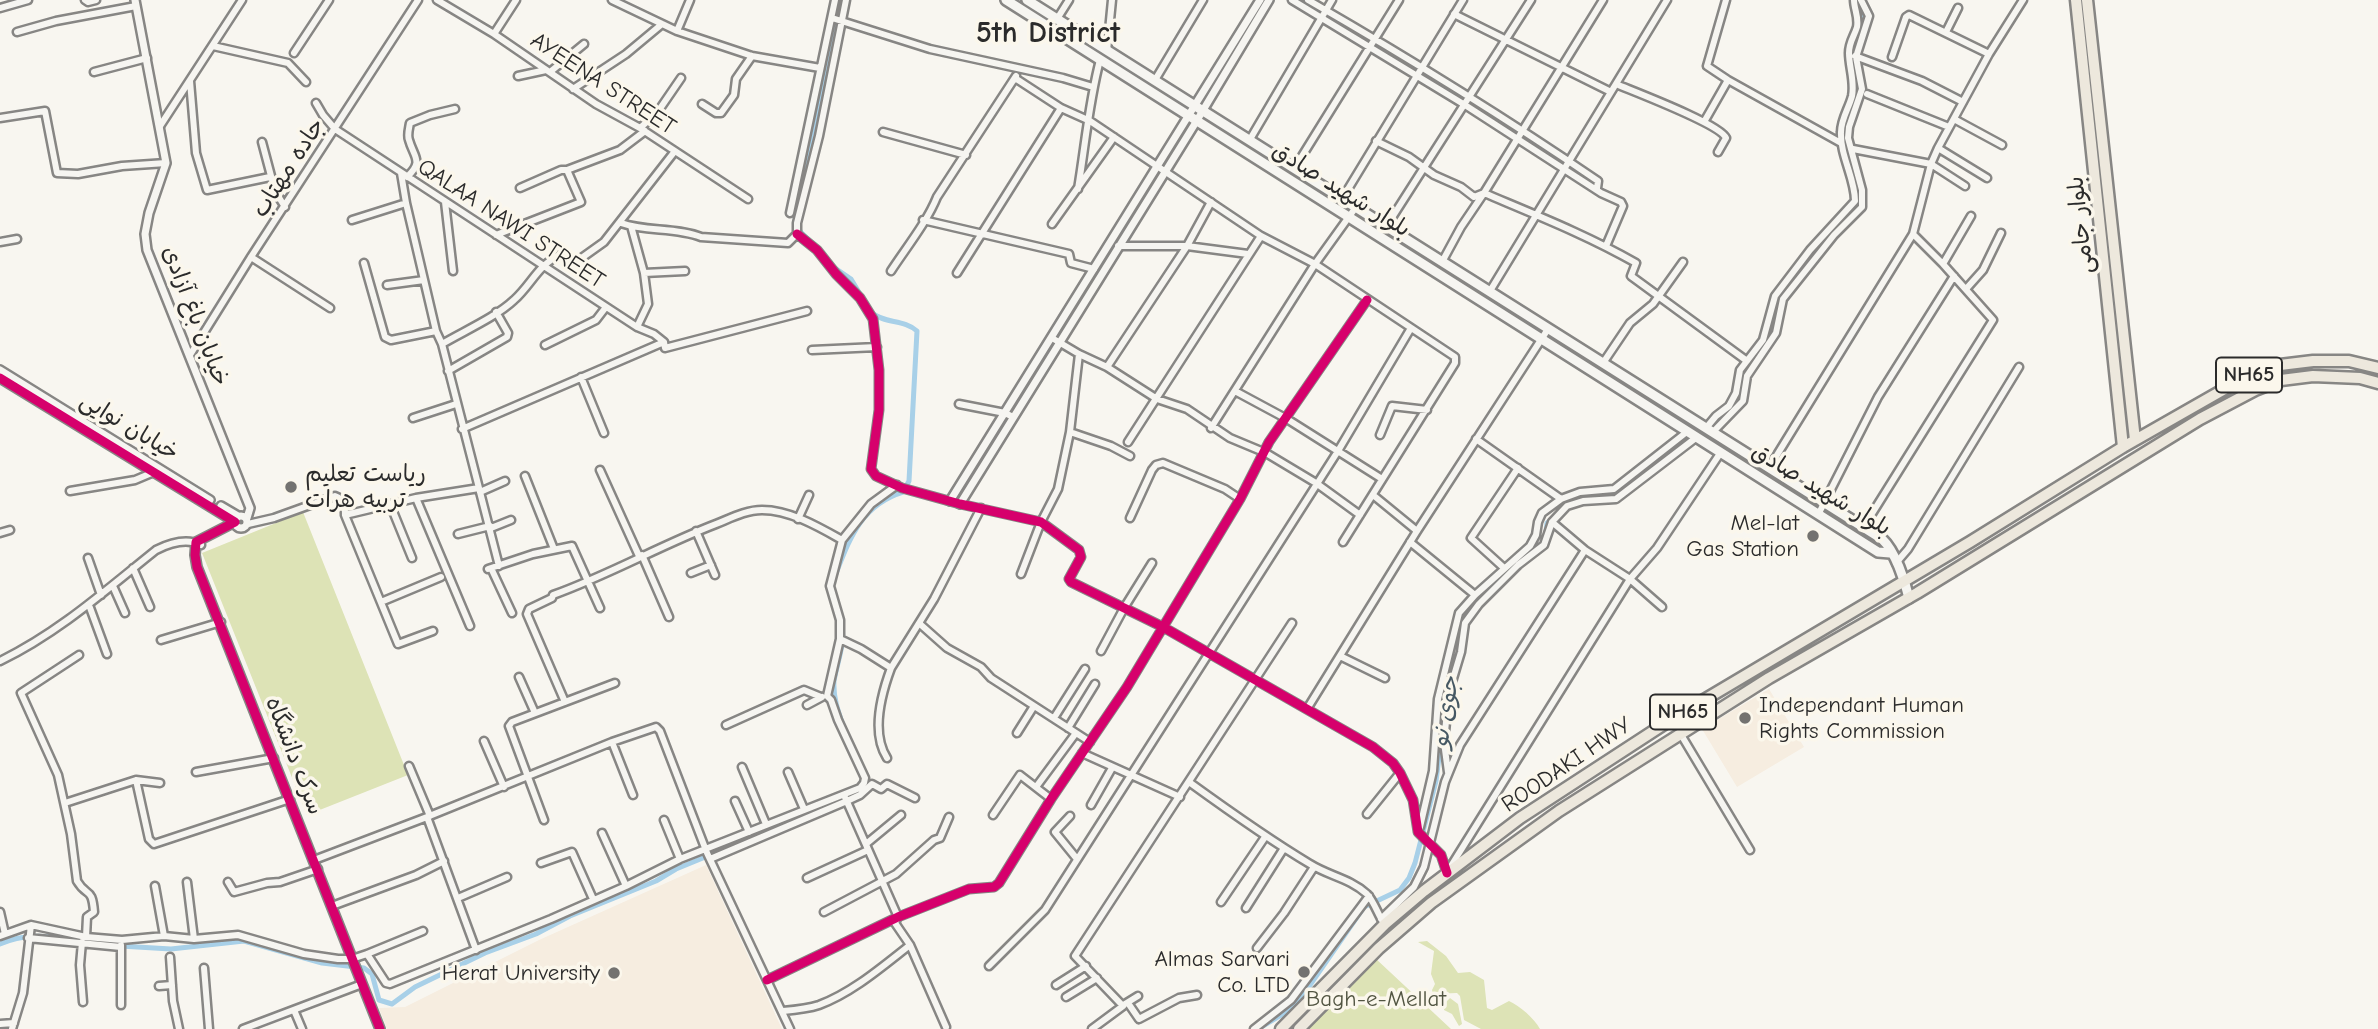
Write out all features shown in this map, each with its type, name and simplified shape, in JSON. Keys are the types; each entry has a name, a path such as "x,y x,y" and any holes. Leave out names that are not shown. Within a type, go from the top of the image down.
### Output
{"highway":[{"name":"بلوار جامی","path":"2076,0 2123,447"},
{"name":"بلوار جامی","path":"2087,0 2135,440"},
{"name":"NH65","path":"2123,447 2251,374 2280,365 2313,360 2348,361 2378,368"},
{"name":"ROODAKI HWY","path":"1299,1029 1379,948 1431,904 1559,811 1680,733 1909,598 2200,419 2255,390 2281,380 2312,376 2360,378 2378,383"},
{"name":"ROODAKI HWY","path":"1281,1029 1309,989 1383,921 1520,818 1672,719 1970,542 2123,447"}],"main road":[{"name":"بلوار شهید صادق","path":"1006,0 1878,552 1890,553 1882,539 1027,0"},
{"path":"1890,553 1905,579 1909,598"}],"street":[{"path":"0,8 28,0"},
{"path":"85,0 96,0"},
{"path":"160,126 242,0"},
{"path":"294,53 329,0"},
{"name":"جاده مهتاب","path":"190,355 418,0"},
{"name":"AYEENA STREET","path":"437,0 494,33 573,89 643,129 748,199"},
{"path":"494,33 516,0"},
{"path":"612,0 677,31 752,56 820,68"},
{"path":"677,31 690,0"},
{"path":"621,223 688,232 701,237 781,244 788,243 797,234 797,223 819,136 837,20 835,0"},
{"path":"790,213 820,68 846,0"},
{"path":"1057,19 1069,0"},
{"path":"1107,51 1112,0"},
{"path":"1155,80 1203,0"},
{"path":"960,504 1009,415 1055,340 1166,171 1260,0"},
{"path":"1199,109 1269,0"},
{"path":"1292,0 1324,13"},
{"path":"1308,0 1324,13 1470,97 1569,160 1598,181 1597,188"},
{"path":"1249,141 1332,0"},
{"path":"1294,169 1399,0"},
{"path":"1342,199 1463,0"},
{"path":"1386,227 1531,0"},
{"path":"1442,262 1461,227 1603,0"},
{"path":"1490,291 1667,0"},
{"path":"1726,0 1707,66 1841,143"},
{"path":"1710,430 1716,416 1729,407 1736,393 1740,370 1763,340 1775,296 1807,254 1856,201 1840,131 1852,97 1850,41 1857,26 1854,0"},
{"path":"1710,430 1743,401 1747,376 1776,333 1783,299 1834,235 1862,207 1862,190 1848,138 1862,89 1852,56 1869,16 1861,0"},
{"path":"1769,468 1913,234 1931,164 1938,148 1989,54 2023,0"},
{"path":"17,32 136,3"},
{"name":"خیابان باغ آزادی","path":"136,3 166,163 149,213 145,234 147,250 250,508 247,521"},
{"path":"1946,32 1958,8"},
{"path":"1454,14 1611,92"},
{"path":"1892,57 1907,15 1989,54"},
{"path":"837,20 930,49 1093,87"},
{"path":"573,89 626,54 662,24"},
{"path":"1373,43 1417,75 1623,204 1606,246"},
{"path":"518,76 548,71 584,44"},
{"path":"213,46 288,63 306,82"},
{"path":"702,104 716,113 721,113 734,95 736,79 752,56"},
{"path":"1852,56 1922,81 1964,102"},
{"path":"94,72 147,58"},
{"path":"1078,189 1093,87 1100,60"},
{"path":"891,271 923,220 931,212 937,197 1019,69"},
{"path":"520,188 561,170 620,150 657,113 681,78"},
{"path":"1015,78 1060,108 1090,121 1261,236 1315,264 1457,359 1343,542"},
{"path":"1704,122 1728,80"},
{"path":"190,81 196,153 207,190 270,177"},
{"path":"1616,84 1704,122 1727,135 1718,152"},
{"path":"1867,94 1949,127"},
{"path":"316,103 335,129"},
{"path":"957,273 1060,108"},
{"path":"455,109 410,123 407,137 416,157 416,167 404,175 406,203 436,331 442,344 499,566"},
{"path":"0,118 45,111 57,173 79,174 122,166 166,163"},
{"path":"1055,340 1094,269 1158,166 1193,119"},
{"path":"1954,119 2002,145"},
{"name":"QALAA NAWI STREET","path":"335,129 637,327 654,334 664,345"},
{"path":"883,132 966,155"},
{"path":"806,133 819,136"},
{"path":"1052,224 1114,137"},
{"path":"1377,141 1461,187 1474,198 1484,193"},
{"path":"262,142 270,177 285,207"},
{"path":"1938,148 1987,178"},
{"path":"1853,149 1931,164 1965,186"},
{"path":"442,344 514,300 542,265 562,254 576,262 604,242 675,151"},
{"path":"496,235 580,202 567,170"},
{"path":"1484,193 1573,230 1636,263 1631,276 1747,361"},
{"path":"445,202 453,271"},
{"path":"1107,366 1187,246 1212,202"},
{"path":"352,220 406,203"},
{"path":"1211,428 1315,264 1356,207"},
{"path":"1943,264 1971,216"},
{"path":"923,220 982,236 1069,254 1071,264 1094,269"},
{"path":"631,226 644,274 648,309 637,327"},
{"path":"1966,289 1983,270 2001,233"},
{"path":"797,234 817,250 860,298 873,319 877,347 879,410 871,469 876,476 960,504 1041,522 1079,550 1081,557 1069,581 1163,627 1373,747 1393,763 1399,773 1413,800 1418,832 1430,842 1445,863 1447,873"},
{"path":"1863,528 1993,320 1913,234"},
{"path":"1128,442 1261,236"},
{"path":"0,242 17,239"},
{"path":"1118,246 1187,246 1248,254"},
{"path":"251,257 330,308"},
{"path":"1603,363 1630,324 1659,296 1683,262"},
{"path":"365,263 386,337 391,340 436,331"},
{"path":"644,274 685,271"},
{"path":"1819,513 1878,397 1954,276"},
{"path":"387,285 424,280"},
{"path":"767,980 898,917 969,889 993,887 999,883 1051,799 1127,687 1240,499 1266,453 1269,442 1367,300"},
{"path":"545,345 596,320 606,307"},
{"path":"462,429 581,377 664,345 807,311"},
{"path":"448,371 507,337 508,333 496,312"},
{"path":"989,966 1045,910 1338,450 1411,328"},
{"path":"1307,709 1410,542 1548,329"},
{"path":"1055,340 1107,366 1157,399 1187,409 1211,428 1266,453 1316,483 1360,515"},
{"path":"812,350 877,347"},
{"path":"1021,574 1041,522 1058,489 1070,432 1079,354"},
{"path":"1896,563 1908,550 2019,367"},
{"name":"خیابان نوایی","path":"0,370 237,521"},
{"path":"581,377 604,433"},
{"name":"خیابان نوایی","path":"0,378 237,521"},
{"path":"1235,391 1287,419 1382,479"},
{"path":"413,418 456,404"},
{"path":"959,404 1009,415"},
{"path":"1380,435 1392,406 1427,410"},
{"path":"950,501 1009,415"},
{"path":"1418,832 1433,771 1438,699 1459,613 1534,541 1542,513 1561,499 1580,492 1614,489 1688,431"},
{"path":"1070,432 1111,446 1130,456"},
{"path":"1448,772 1444,742 1449,692 1461,652 1465,623 1479,604 1518,565 1544,545 1552,522 1567,506 1583,501 1616,499 1698,437"},
{"path":"1476,439 1561,499"},
{"path":"1447,873 1630,579 1657,548 1721,452"},
{"path":"1130,518 1152,470 1163,463 1225,489 1240,499"},
{"path":"1504,568 1471,538 1518,468"},
{"path":"600,470 669,617"},
{"path":"70,491 135,480 154,472"},
{"path":"525,476 554,549"},
{"path":"345,514 416,498 479,490 505,481"},
{"path":"807,705 824,697 843,640 830,586 842,540 871,504 903,487"},
{"path":"799,519 809,495"},
{"path":"1373,495 1417,531"},
{"path":"0,661 89,605 165,545 189,540 199,543 243,515 247,521 274,518 335,496 342,499 345,506 345,514 398,643 433,631"},
{"path":"416,498 470,626"},
{"path":"390,504 412,558"},
{"path":"887,758 880,747 877,734 891,668 919,624 981,508"},
{"path":"219,511 224,523 219,532"},
{"path":"565,702 527,614 529,609 553,595 589,582 640,556 746,512 774,511 811,523 842,540"},
{"path":"458,534 511,520"},
{"path":"199,543 237,521"},
{"path":"1552,522 1585,550 1630,579 1662,607"},
{"path":"0,533 10,530"},
{"path":"696,531 715,575"},
{"path":"1410,542 1475,595"},
{"name":"سرک دانشگاه","path":"199,543 195,555 197,567 380,1029"},
{"path":"512,613 489,569 572,546 600,608"},
{"path":"1189,782 1314,867 1343,878 1372,903 1383,921 1414,887 1424,867 1448,772 1461,745 1585,550"},
{"path":"88,558 101,595"},
{"path":"1101,651 1152,564"},
{"path":"691,573 711,565"},
{"path":"133,568 150,607"},
{"path":"382,602 441,578"},
{"path":"113,586 125,613"},
{"path":"89,605 107,654"},
{"path":"160,640 221,622"},
{"path":"1197,995 1179,998 1139,1019 1075,956 1292,623"},
{"path":"919,624 947,648 981,667 991,678 1090,742"},
{"path":"843,640 891,668"},
{"path":"79,655 21,693 58,775 78,881 81,887 93,896 94,912 87,917 80,965 83,1002"},
{"path":"1340,656 1385,678"},
{"path":"1054,718 1085,669"},
{"path":"519,677 535,713"},
{"path":"544,820 509,726 512,722 615,683"},
{"path":"1068,728 1095,684"},
{"path":"367,954 386,983 390,984 626,886 680,859 707,854 845,798 864,783 865,778 831,700 824,697 804,690 726,725"},
{"path":"1017,733 1034,706"},
{"path":"314,860 656,727 660,731 707,854 790,1029"},
{"path":"1036,788 1076,733"},
{"path":"1680,733 1750,850"},
{"path":"484,741 504,787"},
{"path":"612,743 633,795"},
{"path":"1082,754 1180,797"},
{"path":"196,772 274,758"},
{"path":"409,766 476,950"},
{"path":"742,766 766,824"},
{"path":"1091,805 1112,768"},
{"path":"788,772 804,809"},
{"path":"1367,814 1399,773"},
{"path":"993,815 1020,775 1051,799"},
{"path":"65,803 136,780 160,783"},
{"path":"136,780 149,839 155,845 290,799"},
{"path":"707,854 766,824 804,809 860,795 872,784 881,789 886,783 915,798"},
{"path":"845,798 898,917"},
{"path":"735,801 749,832"},
{"path":"807,878 867,847 901,815"},
{"path":"1070,816 1055,832 1077,859"},
{"path":"824,912 883,883 912,861 933,839 939,839 949,817"},
{"path":"664,820 680,859"},
{"path":"602,832 626,886"},
{"path":"1221,902 1265,836"},
{"path":"1246,908 1284,848"},
{"path":"541,863 572,852 593,900"},
{"path":"332,906 444,861"},
{"path":"1257,948 1314,867"},
{"path":"228,882 234,892 267,883 280,883 318,869"},
{"path":"458,898 507,877"},
{"path":"187,882 194,939"},
{"path":"155,886 164,936"},
{"path":"1254,1029 1309,989 1372,903"},
{"path":"0,912 3,935 31,925 84,939"},
{"path":"898,917 895,923 910,945 946,1027"},
{"path":"0,1024 13,1026 23,993 31,925"},
{"path":"29,938 84,939 121,944 164,936 194,939 238,935 354,964 367,954 423,931"},
{"path":"121,944 121,1005"},
{"path":"782,1011 819,1005 835,997 910,945"},
{"path":"170,957 173,1001 179,1029"},
{"path":"1056,985 1086,966"},
{"path":"204,968 209,1029"},
{"path":"1066,997 1097,978"},
{"path":"243,1029 362,984"},
{"path":"159,986 172,985"},
{"path":"1092,1029 1138,996"},
{"path":"294,1010 302,1029"}],"shaded area":[{"path":"1769,689 1804,747 1737,787 1702,729"},
{"name":"Herat University","path":"706,865 782,1029 387,1029 379,1008 405,1007 539,940"}],"green space":[{"path":"303,512 408,775 307,815 202,553"},
{"path":"1427,941 1446,956 1458,973 1470,972 1484,980 1487,1008 1492,1010 1509,1001 1526,1013 1540,1029 1481,1029 1464,1020 1460,996 1457,993 1433,994 1435,984 1431,974 1434,951 1418,942"},
{"name":"Bagh-e-Mellat","path":"1375,958 1451,1029 1304,1029"},
{"path":"1450,998 1458,1004 1462,1024 1459,1026 1452,1014 1444,1010 1445,1003"}],"waterway":[{"path":"819,250 801,232 795,217 841,0"},
{"path":"1857,0 1865,20 1853,46 1852,60 1860,84"},
{"path":"1846,137 1848,157 1861,202"},
{"path":"832,266 851,279 863,299"},
{"path":"835,576 852,536 867,514 877,505 903,492 909,481 917,331 872,313"},
{"path":"1695,437 1722,420"},
{"name":"جوی نو","path":"1546,533 1547,523 1561,510"},
{"name":"جوی نو","path":"1463,622 1473,602 1502,577"},
{"path":"842,626 842,647 834,687 843,725"},
{"name":"جوی نو","path":"1258,1029 1291,1009 1301,998 1364,907 1400,890 1409,878 1436,781 1448,685 1455,662"},
{"path":"823,808 846,798"},
{"path":"120,946 171,949 244,941 322,963 364,968 372,974 379,1000 392,1004 415,987 485,953 536,934 570,916 737,844"},
{"path":"0,944 34,936 69,939"}],"cycle path":[{"path":"797,234 817,250 860,298 873,319 879,370 879,410 871,469 876,476 902,488 1041,522 1079,550 1081,557 1069,579 1071,582 1163,627 1373,747 1393,763 1400,773 1413,800 1418,832 1441,855 1447,873"},
{"path":"767,980 898,917 969,889 994,887 999,883 1051,799 1127,687 1240,499 1269,442 1367,300"},
{"path":"0,378 235,522 196,542 197,567 380,1029"}],"place":[{"name":"ریاست تعلیم تربیه هرات","path":"291,487"},
{"name":"Mel-lat Gas Station","path":"1813,536"},
{"name":"Independant Human Rights Commission","path":"1745,718"},
{"name":"Almas Sarvari Co. LTD","path":"1304,972"},
{"name":"Herat University","path":"614,973"}],"district":[{"name":"5th District","path":"1048,34"}]}
